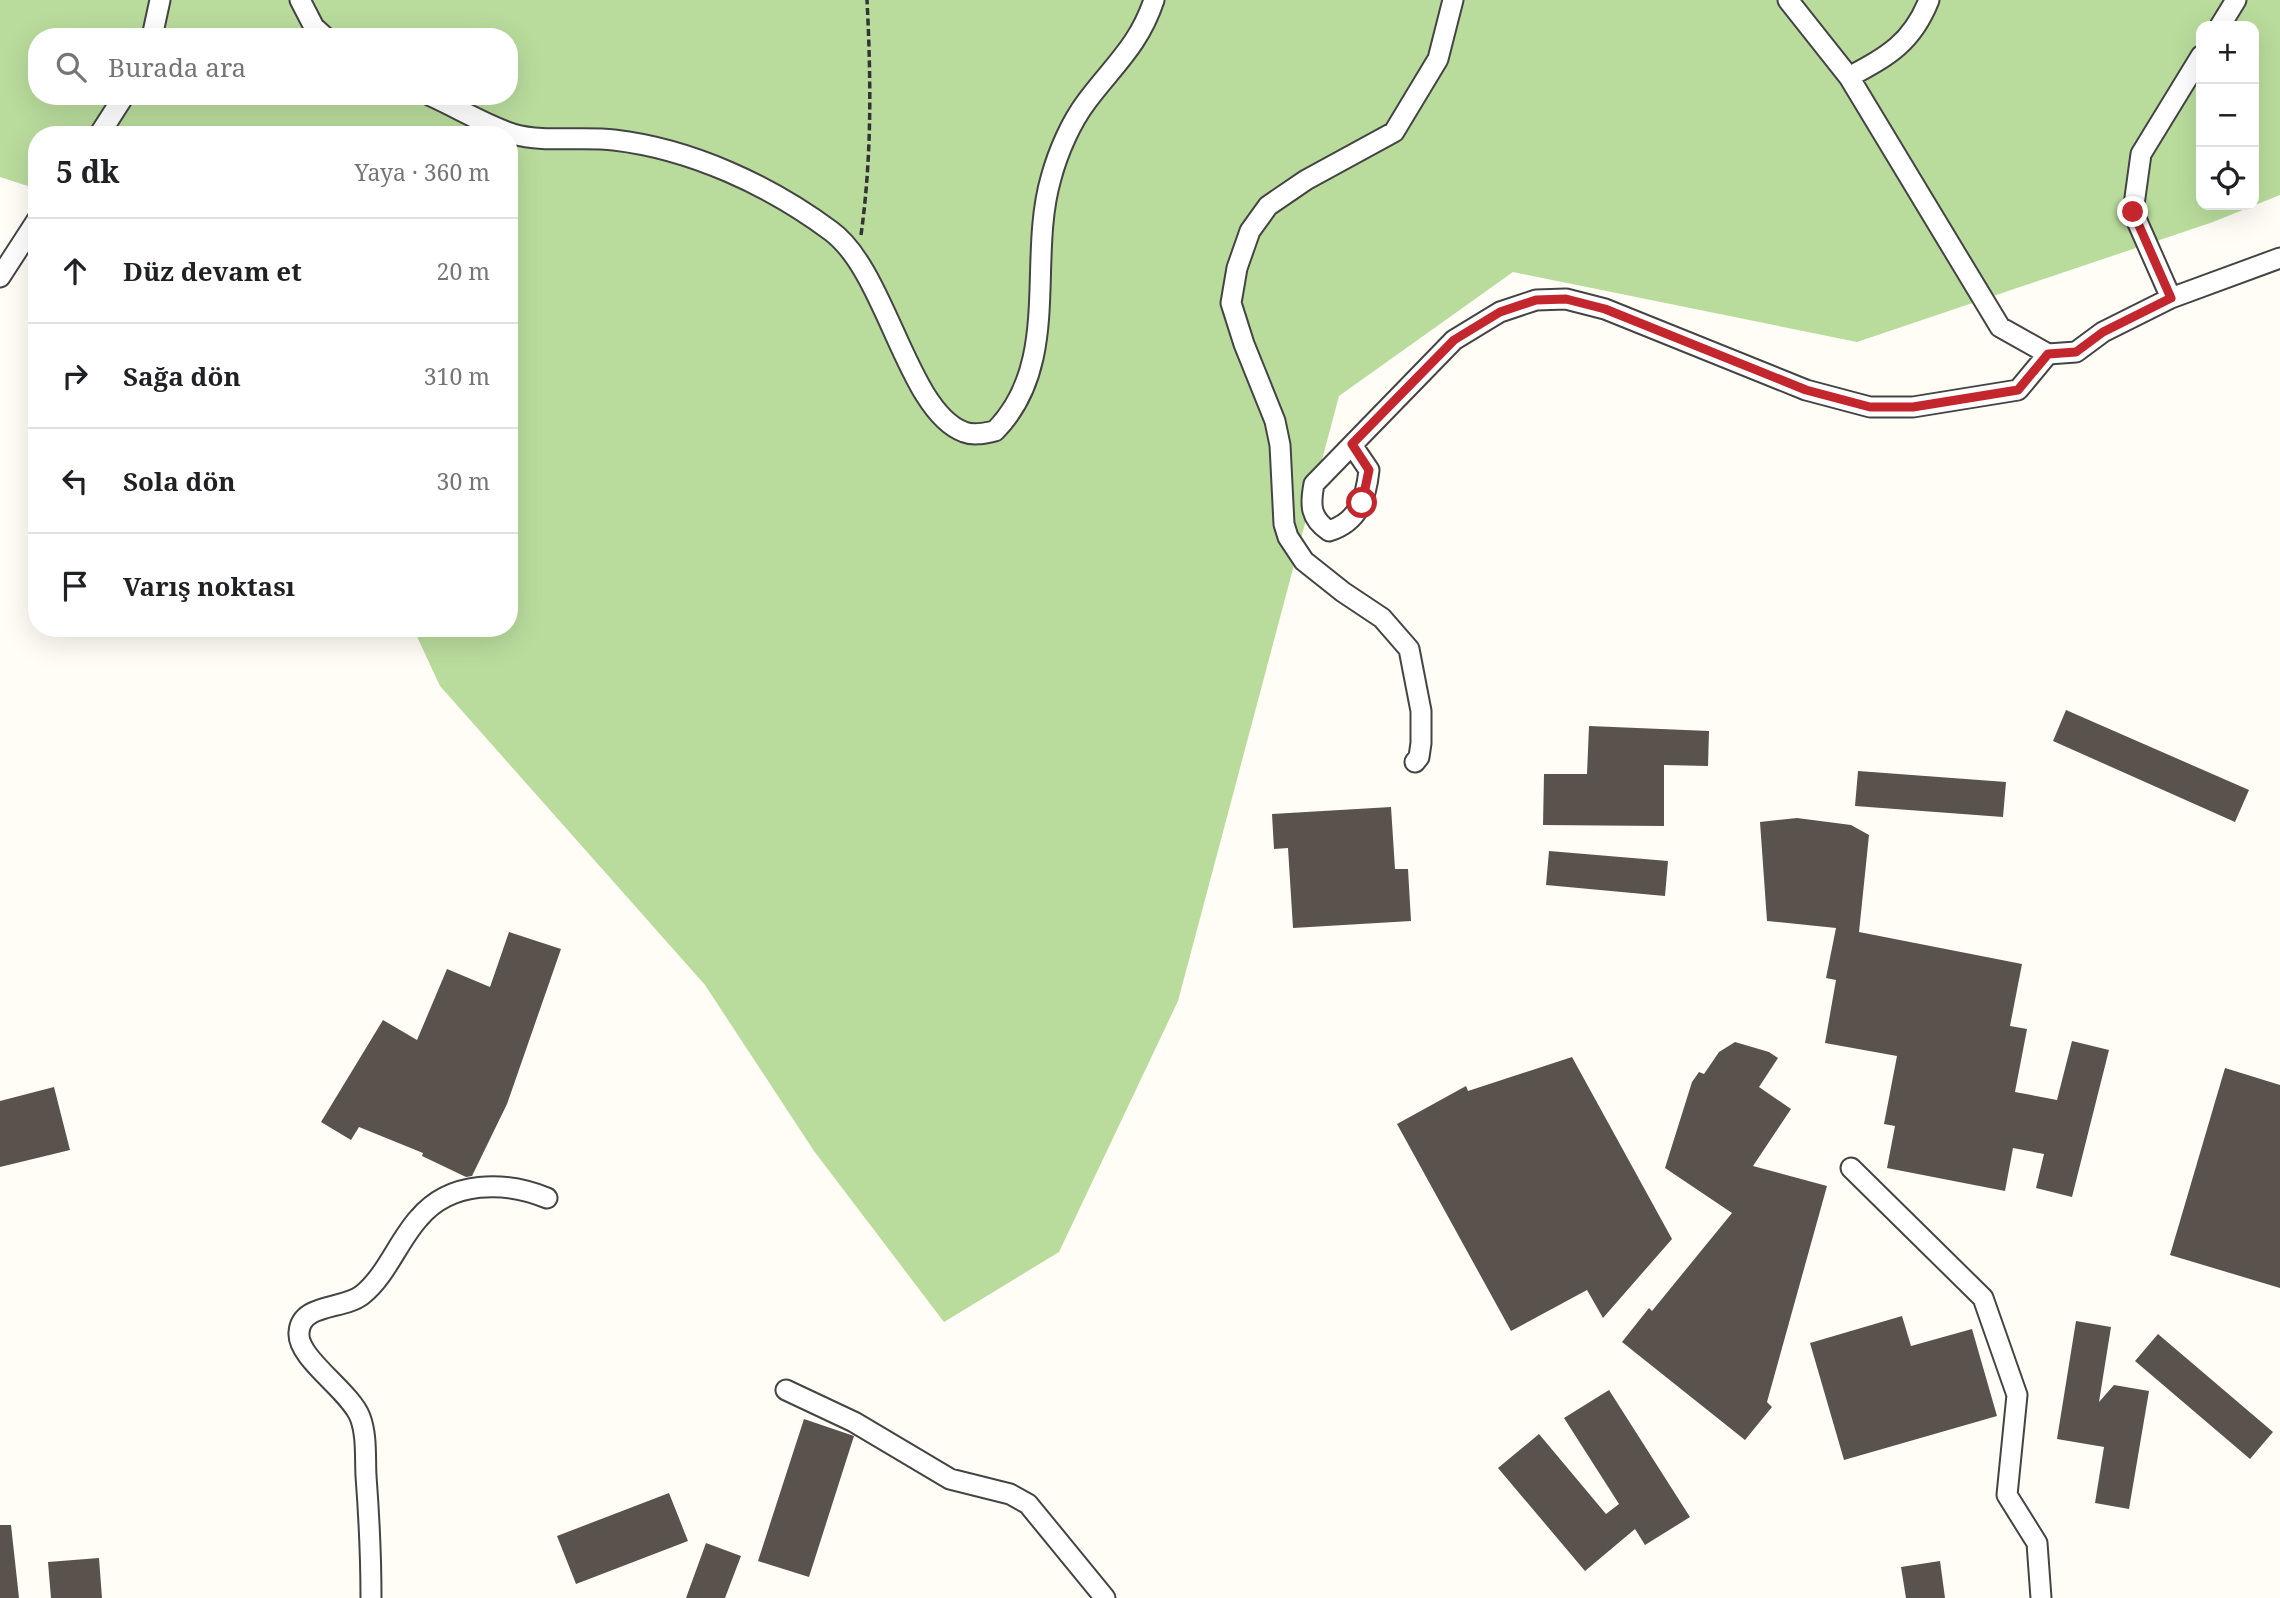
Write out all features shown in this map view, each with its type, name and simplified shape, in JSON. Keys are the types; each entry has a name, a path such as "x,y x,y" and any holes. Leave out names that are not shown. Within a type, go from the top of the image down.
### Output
{"street":[{"path":"154,28 160,0"},
{"path":"300,0 315,28"},
{"path":"518,134 615,140 724,169 775,196 834,233 858,261 930,403 946,420 963,432 979,434 995,431 1023,396 1030,366 1041,312 1044,218 1051,178 1066,138 1086,101 1131,48 1145,27 1154,0"},
{"path":"1415,762 1419,757 1421,743 1421,711 1409,649 1382,618 1320,575 1296,552 1284,524 1280,445 1275,421 1244,344 1231,303 1237,268 1250,231 1268,206 1306,180 1394,132 1438,59 1453,0"},
{"path":"1788,0 1849,77 2000,327 2048,354 2076,352 2103,332 2171,298 2280,258"},
{"path":"1849,77 1886,56 1914,33 1929,0"},
{"path":"2223,21 2236,0"},
{"path":"2171,298 2133,212 2141,154 2196,64"},
{"path":"105,126 118,105"},
{"path":"451,105 497,126"},
{"path":"0,277 28,234"},
{"path":"1352,444 1454,340 1500,312 1536,300 1566,299 1605,309 1806,390 1870,407 1913,407 2018,390 2048,354"},
{"path":"1851,1168 1983,1298 2017,1395 2007,1495 2037,1543 2041,1598"},
{"path":"371,1598 371,1551 361,1420 349,1397 303,1348 298,1335 301,1322 310,1312 345,1305 365,1292 419,1217 445,1198 474,1187 490,1186 520,1189 547,1198"},
{"path":"786,1390 854,1422 950,1479 1010,1494 1028,1504 1105,1598"}],"path":[{"path":"858,261 869,182 871,83 867,0"}],"green space":[{"path":"0,0 2280,0 2280,195 2259,203 2259,21 2196,21 2196,210 2243,210 1857,342 1513,272 1339,396 1178,1001 1059,1252 944,1322 814,1151 705,985 440,686 417,637 518,637 518,126 28,126 28,186 0,177"}],"building":[{"path":"2066,710 2249,790 2235,822 2053,741"},
{"path":"1589,726 1709,731 1708,766 1664,765 1664,826 1543,825 1544,774 1587,774"},
{"path":"1858,771 2006,782 2003,817 1855,806"},
{"path":"1391,807 1395,869 1408,869 1411,921 1293,928 1288,848 1274,849 1272,814"},
{"path":"1797,818 1851,825 1869,835 1859,932 2022,964 2010,1026 2027,1029 2015,1092 2057,1100 2072,1041 2109,1050 2072,1197 2036,1188 2044,1154 2013,1148 2005,1191 1887,1168 1895,1126 1884,1124 1897,1056 1825,1043 1836,980 1826,978 1836,928 1767,921 1760,822"},
{"path":"1549,851 1668,861 1665,896 1546,885"},
{"path":"509,932 561,949 507,1104 472,1176 466,1177 422,1156 423,1153 359,1127 351,1140 321,1122 383,1020 417,1040 447,969 490,987"},
{"path":"1735,1042 1769,1052 1778,1058 1759,1087 1791,1109 1753,1166 1827,1186 1767,1402 1772,1407 1745,1440 1622,1342 1649,1308 1652,1311 1732,1213 1665,1168 1692,1082 1699,1072 1704,1074 1719,1052"},
{"path":"1572,1057 1672,1239 1603,1318 1587,1290 1511,1331 1397,1124 1466,1086 1468,1091"},
{"path":"2225,1068 2280,1085 2280,1288 2170,1255"},
{"path":"54,1087 70,1150 0,1167 0,1101"},
{"path":"1902,1316 1911,1346 1972,1329 1997,1416 1844,1460 1810,1343"},
{"path":"2076,1321 2111,1327 2099,1402 2114,1385 2149,1391 2129,1509 2095,1503 2104,1447 2057,1439"},
{"path":"2158,1334 2273,1432 2250,1459 2135,1361"},
{"path":"1609,1390 1690,1517 1645,1545 1635,1529 1585,1571 1498,1468 1539,1434 1606,1514 1619,1504 1564,1418"},
{"path":"804,1419 854,1436 809,1577 758,1561"},
{"path":"669,1493 688,1541 576,1584 557,1536"},
{"path":"0,1525 11,1525 19,1598 0,1598"},
{"path":"706,1543 741,1556 725,1598 686,1598"},
{"path":"99,1558 102,1598 51,1598 48,1562"},
{"path":"1940,1561 1945,1598 1906,1598 1901,1567"}],"route":[{"path":"1362,503 1369,470 1352,444 1454,340 1500,312 1536,300 1566,299 1605,309 1806,390 1870,407 1913,407 2018,390 2048,354 2076,352 2103,332 2171,298 2133,212"}]}
